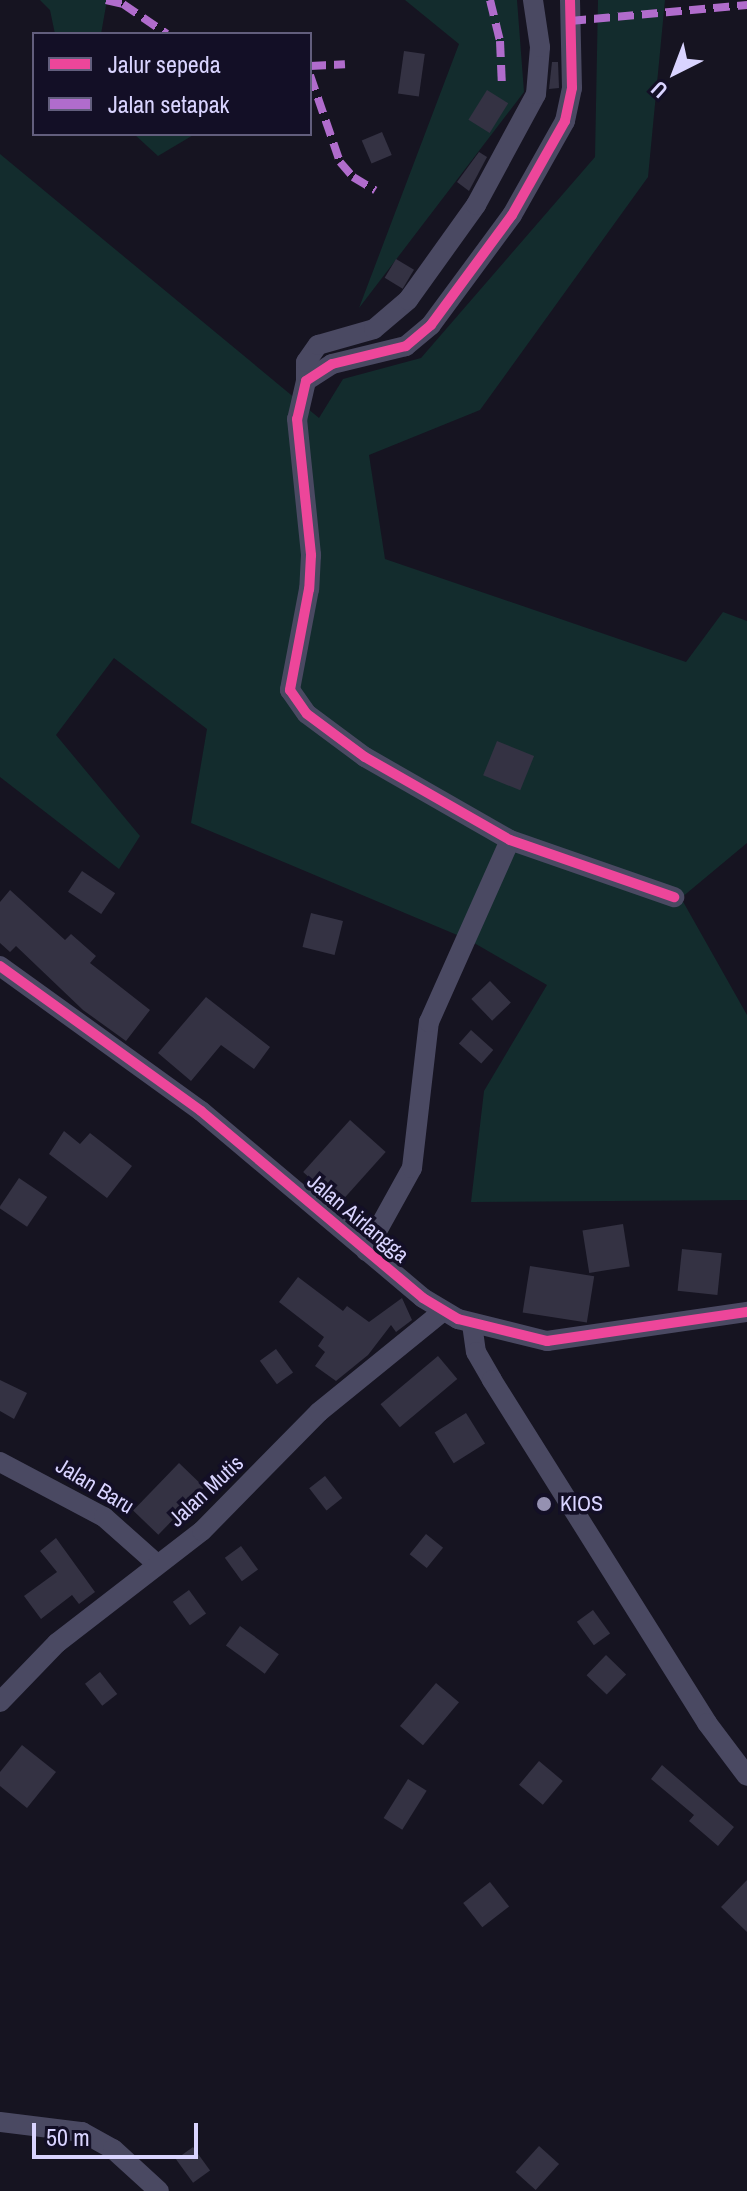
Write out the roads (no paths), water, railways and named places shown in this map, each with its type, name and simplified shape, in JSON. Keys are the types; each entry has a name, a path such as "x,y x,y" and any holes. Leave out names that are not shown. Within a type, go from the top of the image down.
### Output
{"street":[{"path":"533,0 540,47 536,94 476,205 408,300 374,329 318,345 306,362 306,381 297,419 311,555 291,674 295,701 365,757 510,840 674,897"},
{"path":"306,381 332,364 406,346 431,325 512,215 565,121 572,88 570,0"},
{"path":"366,1251 412,1168 429,1022 510,840"},
{"name":"Jalan Airlangga","path":"0,966 201,1111 442,1312 472,1324 547,1341 747,1312"},
{"name":"Jalan Mutis","path":"0,1702 57,1643 202,1531 319,1412 442,1312"},
{"path":"472,1324 476,1352 492,1380 707,1723 747,1776"},
{"name":"Jalan Baru","path":"0,1462 104,1517 157,1564"},
{"path":"0,2122 82,2132 113,2149 159,2191"}],"place":[{"name":"KIOS","path":"544,1504"}]}
